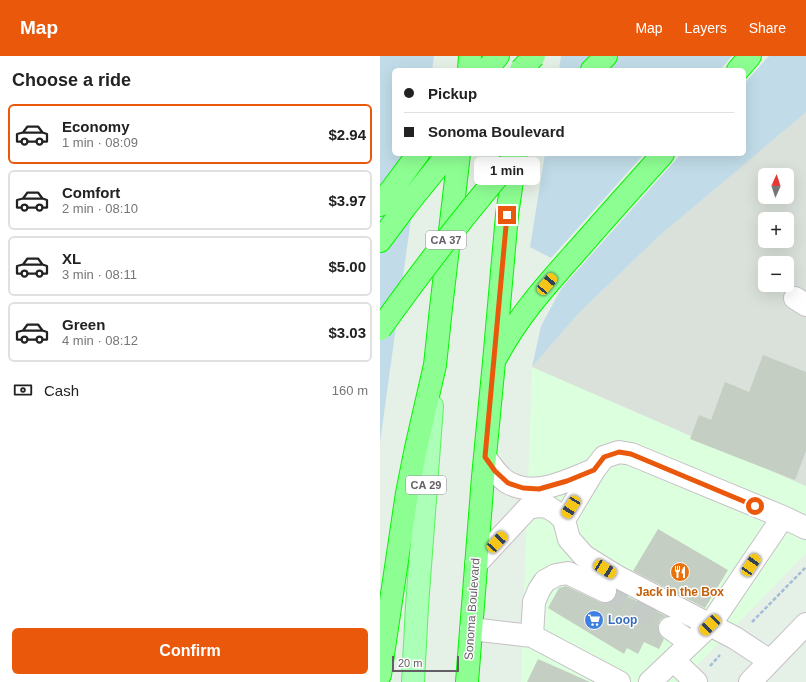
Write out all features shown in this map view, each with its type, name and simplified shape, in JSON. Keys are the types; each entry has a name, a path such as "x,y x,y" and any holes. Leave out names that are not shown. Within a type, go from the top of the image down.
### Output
{"highway":[{"path":"469,68 470,56"},
{"path":"488,68 498,56"},
{"path":"528,68 530,56"},
{"path":"523,68 534,56"},
{"path":"594,68 606,56"},
{"path":"740,68 750,56"},
{"path":"380,205 417,156"},
{"path":"380,241 446,156"},
{"name":"CA 29","path":"435,365 459,156"},
{"name":"CA 37","path":"380,329 447,238 514,156"},
{"name":"Sonoma Boulevard","path":"467,682 485,457 507,215 516,156"},
{"path":"494,362 505,341 537,296 661,156"},
{"path":"380,675 407,493 435,365"}],"main road":[{"name":"CA 29","path":"413,682 418,590 435,365"}],"street":[{"path":"564,520 594,470 604,457 619,452 631,454 806,528"},
{"path":"485,457 495,471 508,483 523,488 539,489 567,481 594,470"},
{"path":"476,564 528,508 538,506 548,507 564,520 569,539 584,556 616,576 736,638 770,661"},
{"path":"650,682 710,625 783,517"},
{"path":"532,636 534,602 539,590 550,578 556,575 568,573 605,591"},
{"path":"754,681 770,661 806,624"},
{"path":"670,628 692,643"},
{"path":"471,629 532,636 619,682"},
{"path":"673,660 696,682"}],"shaded area":[{"path":"380,56 434,56 432,68 392,68 392,156 420,156 380,442"},
{"path":"561,56 732,56 722,68 559,68"},
{"path":"769,56 806,56 806,112 659,236 578,314 532,367 541,326 561,289 679,156 746,156 746,82"},
{"path":"806,110 806,486 532,367 578,314 659,236"},
{"path":"545,156 642,156 551,258 530,247"},
{"path":"532,367 806,486 806,553 681,682 521,682"}],"building":[{"path":"763,355 806,372 806,451 795,480 690,439 699,415 711,420 725,382 749,392"},
{"name":"Jack in the Box","path":"658,529 728,570 705,608 633,571"},
{"path":"566,586 605,603 612,601 616,597 617,591 666,616 660,620 658,626 659,634 664,639 659,649 644,642 638,654 627,648 624,654 548,608 559,588"},
{"path":"538,659 590,682 527,682"}],"tunnel":[{"path":"605,591 670,628"}],"place":[{"name":"Jack in the Box","path":"680,572"},
{"name":"Loop","path":"594,620"}],"route":[{"path":"507,215 485,457 495,471 508,483 523,488 539,489 567,481 594,470 604,457 619,452 631,454 755,506"}]}
